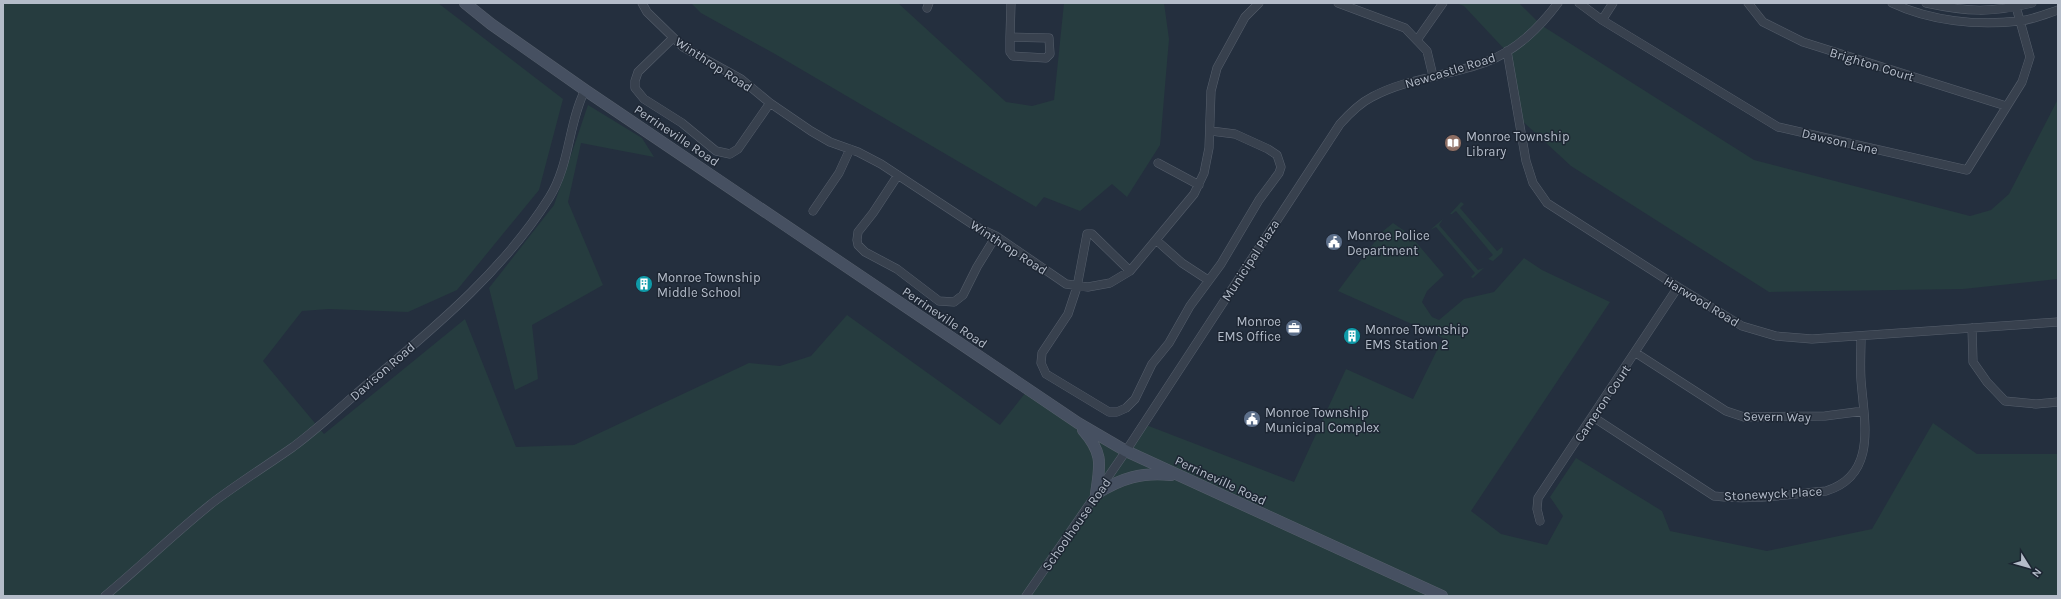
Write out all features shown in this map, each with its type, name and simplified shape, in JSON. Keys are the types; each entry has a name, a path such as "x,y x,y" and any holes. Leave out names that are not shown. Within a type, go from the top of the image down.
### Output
{"street":[{"name":"Perrineville Road","path":"466,3 491,24 585,90 1078,423 1126,451 1442,596"},
{"name":"Winthrop Road","path":"642,3 647,12 683,47 741,79 770,103 830,142 850,149 898,175 975,226 996,236 1066,284 1077,287 1088,287 1110,283 1130,271 1194,194 1204,173 1211,131 1211,91 1217,68 1245,17 1258,3"},
{"path":"1010,37 1049,38 1050,54 1046,58 1013,56 1010,52 1010,37 1011,3"},
{"path":"1338,3 1405,28 1427,51 1433,76"},
{"path":"1417,40 1443,3"},
{"name":"Newcastle Road","path":"1394,88 1486,62 1507,52 1527,38 1541,25 1558,3"},
{"name":"Dawson Lane","path":"1579,3 1602,20 1778,126 1967,170 2022,82 2030,57 2016,5"},
{"path":"1602,20 1613,3"},
{"name":"Brighton Court","path":"1748,3 1763,22 1804,42 2006,106"},
{"path":"1892,3 1911,12 1975,23 2020,21 2058,10"},
{"path":"1926,3 1958,10 2004,10 2016,5 2032,3"},
{"path":"674,38 638,72 635,81 636,88 644,99 682,123 716,151 730,154 738,149 770,103"},
{"name":"Harwood Road","path":"1507,52 1526,161 1533,183 1547,203 1742,326 1776,336 1812,339 1860,337 2058,322"},
{"name":"Municipal Plaza","path":"1126,451 1340,124 1353,110 1372,97 1394,88"},
{"name":"Davison Road","path":"105,596 211,504 295,445 396,360 481,284 526,232 551,196 563,167 570,134 585,90"},
{"path":"1130,271 1089,233 1087,234 1077,287 1068,314 1042,353 1041,364 1046,374 1077,391 1104,410 1117,412 1126,408 1134,399 1152,364 1169,343 1190,306 1220,264 1259,200 1279,173 1281,167 1277,155 1268,149 1235,134 1211,131"},
{"path":"813,211 839,173 850,149"},
{"path":"1158,163 1199,184"},
{"path":"898,175 873,213 858,232 858,245 865,252 897,269 939,301 954,302 963,295 977,267 996,236"},
{"path":"1156,240 1182,263 1208,280"},
{"name":"Cameron Court","path":"1540,521 1537,509 1538,498 1636,353 1678,287"},
{"path":"1972,328 1973,362 1987,382 2005,401 2036,404 2058,402"},
{"name":"Stonewyck Place","path":"1593,417 1714,496 1751,497 1826,491 1836,488 1848,480 1858,468 1866,445 1861,378 1860,337"},
{"name":"Severn Way","path":"1636,353 1726,411 1744,417 1825,416 1864,411"},
{"path":"1078,423 1091,439 1098,453 1100,466 1096,494"},
{"name":"Schoolhouse Road","path":"1026,596 1126,451"},
{"path":"1096,494 1115,483 1135,476 1159,474 1178,475"}],"green space":[{"path":"3,3 438,3 563,99 539,190 457,290 408,312 329,309 302,311 263,361 324,434 465,319 516,447 574,445 749,363 780,366 811,356 847,315 1000,425 1026,392 1123,450 1141,423 1294,482 1346,369 1413,399 1443,338 1338,291 1382,232 1393,223 1409,234 1444,275 1427,291 1422,302 1432,317 1439,320 1464,299 1494,292 1524,258 1542,270 1610,302 1471,511 1501,534 1547,545 1563,516 1550,497 1576,458 1662,511 1670,531 1767,551 1872,529 1933,423 1977,454 2058,454 2058,596 3,596"},
{"path":"691,3 898,3 1006,102 1032,106 1054,100 1064,3 1164,3 1169,39 1160,145 1127,197 1112,184 1080,211 1044,197 1036,207 775,54 701,13"},
{"path":"1456,3 1519,3 1541,25 1754,160 1970,216 1991,210 2009,194 2058,99 2058,279 1963,289 1769,292 1571,166 1518,117 1507,52 1464,6"},
{"path":"588,105 642,138 654,157 581,143 568,202 603,285 532,325 538,379 515,390 489,288 554,205"},
{"path":"1461,202 1464,204 1460,208 1497,251 1502,247 1502,253 1493,261 1488,259 1493,255 1456,211 1450,214"},
{"path":"1443,219 1439,225 1478,270 1484,268 1473,278 1471,277 1475,273 1436,227 1430,230"}],"place":[{"name":"Monroe Township Library","path":"1453,143"},
{"name":"Monroe Police Department","path":"1334,242"},
{"name":"Monroe Township Middle School","path":"644,284"},
{"name":"Monroe EMS Office","path":"1294,328"},
{"name":"Monroe Township EMS Station 2","path":"1352,336"},
{"name":"Monroe Township Municipal Complex","path":"1252,419"}]}
